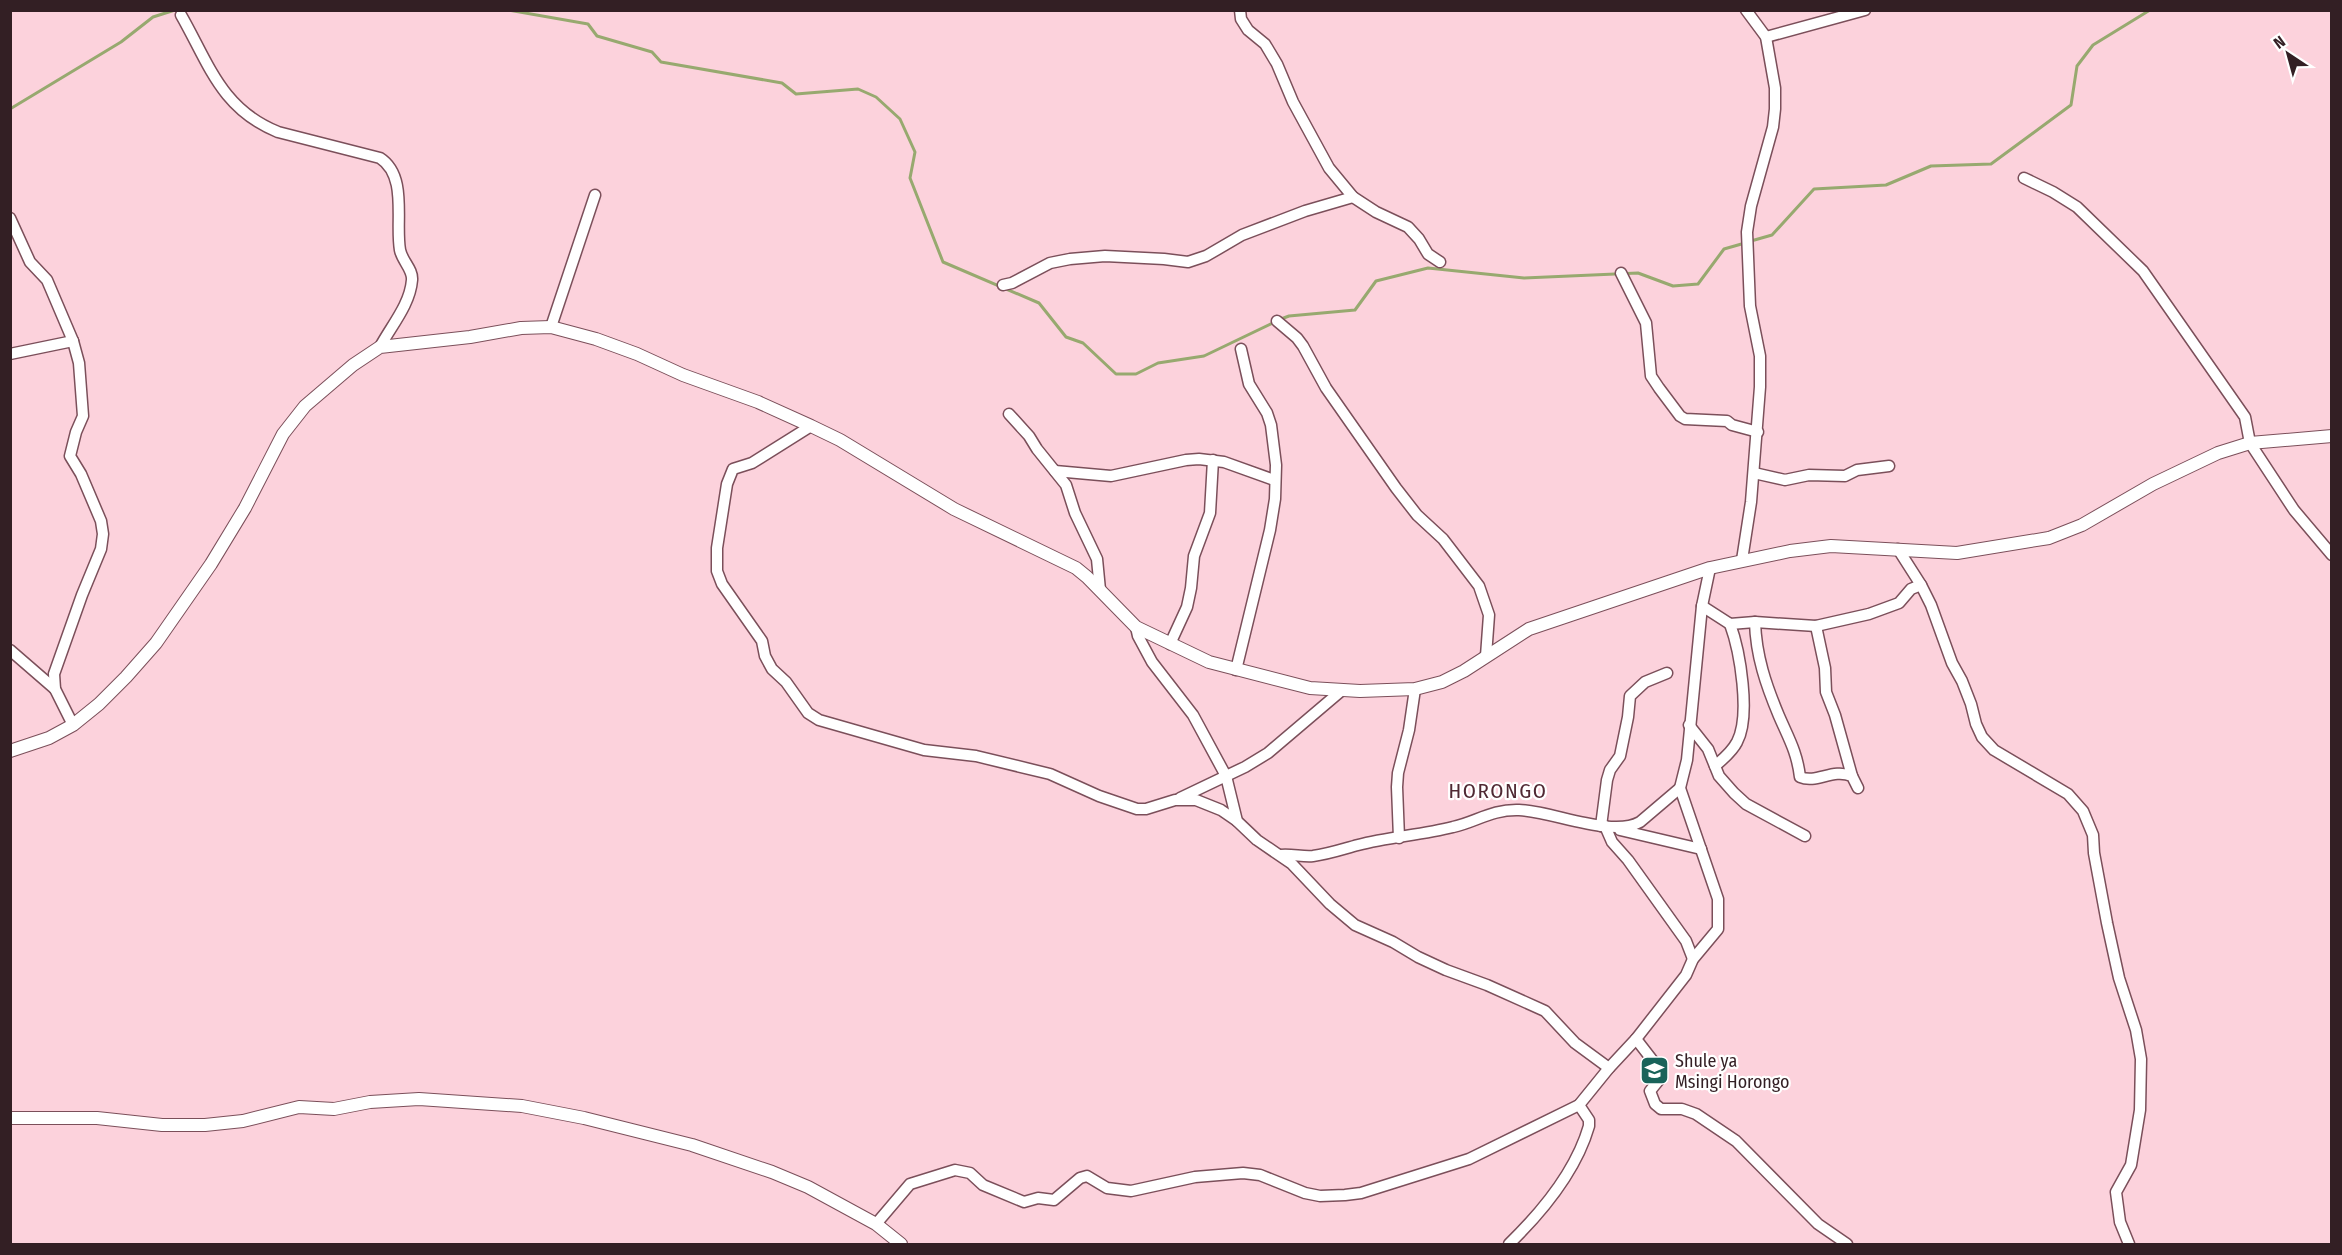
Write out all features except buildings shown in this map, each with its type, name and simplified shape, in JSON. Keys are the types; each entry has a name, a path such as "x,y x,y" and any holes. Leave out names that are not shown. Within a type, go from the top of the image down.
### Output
{"street":[{"path":"1240,10 1241,19 1248,30 1265,44 1277,64 1293,102 1324,160 1353,197 1376,212 1408,227 1428,254 1440,262"},
{"path":"1742,560 1758,432 1760,356 1750,306 1747,232 1754,195 1773,127 1775,109 1775,88 1766,37 1746,10"},
{"path":"1766,37 1865,10"},
{"path":"10,751 49,738 73,725 113,691 156,643 212,564 245,508 271,453 283,434 305,406 353,365 380,347 406,302 412,278 400,252 396,182 388,166 380,158 278,132 246,114 221,89 181,15"},
{"path":"2024,178 2077,207 2143,271 2245,417 2250,443 2294,510 2331,555"},
{"path":"551,327 595,195"},
{"path":"1003,285 1050,263 1070,259 1105,256 1188,262 1206,256 1242,235 1305,211 1353,197"},
{"path":"10,218 30,262 47,280 73,341 79,363 83,416 70,456 81,474 97,512 103,534 101,549 56,664 55,689 73,725"},
{"path":"1621,273 1646,323 1652,376 1680,416 1688,420 1727,421 1758,432"},
{"path":"1277,321 1303,346 1326,388 1396,488 1417,515 1443,539 1479,586 1489,615 1486,656"},
{"path":"380,347 470,337 520,328 551,327 596,339 637,354 683,375 758,402 811,426 858,451 954,509 1076,568 1136,627 1170,644 1209,662 1236,670 1310,688 1341,691 1415,689 1443,682 1529,629 1710,568 1742,560 1790,550 1831,546 1957,553 2049,538 2082,525 2153,484 2218,453 2250,443 2331,436"},
{"path":"10,354 73,341"},
{"path":"1236,670 1270,530 1275,499 1276,465 1271,425 1267,413 1248,384 1241,349"},
{"path":"1009,414 1029,436 1066,485 1075,513 1097,559 1100,590"},
{"path":"811,426 752,463 733,469 727,484 716,565 722,584 762,641 765,656 772,669 786,681 808,713 819,720 924,750 976,756 1050,774 1099,796 1137,809 1146,809 1175,800 1268,753 1341,691"},
{"path":"1055,471 1111,476 1186,460 1213,460 1274,480"},
{"path":"1170,644 1187,607 1194,556 1210,513 1213,460"},
{"path":"1754,473 1785,480 1809,475 1845,476 1857,470 1889,466"},
{"path":"1898,549 1921,585 1952,663 1968,696 1976,724 1983,736 1994,750 2068,794 2084,811 2093,835 2094,853 2107,923 2119,978 2136,1030 2141,1059 2140,1110 2131,1166 2116,1192 2120,1222 2129,1245"},
{"path":"876,1224 910,1184 955,1170 970,1173 983,1185 1024,1202 1038,1198 1054,1200 1080,1178 1087,1176 1114,1190 1131,1191 1195,1177 1243,1173 1260,1175 1305,1193 1320,1196 1360,1193 1469,1159 1578,1105 1636,1039 1686,975 1693,959 1715,935 1719,923 1718,899 1680,788 1687,760 1702,606 1710,568"},
{"path":"1702,606 1730,624 1755,622 1816,626 1869,614 1899,603 1911,589 1921,585"},
{"path":"1755,622 1763,676 1795,748 1800,777 1813,778 1841,772 1852,776"},
{"path":"1715,766 1736,744 1744,702 1737,652 1730,624"},
{"path":"1816,626 1825,668 1826,692 1852,776 1858,788"},
{"path":"1136,627 1138,636 1152,662 1193,715 1226,776 1237,821"},
{"path":"10,650 55,689"},
{"path":"1667,673 1645,682 1630,696 1620,756 1610,770 1607,780 1607,827 1612,842 1628,860 1686,941 1693,959"},
{"path":"1399,838 1398,773 1409,730 1415,689"},
{"path":"1689,725 1708,749 1722,780 1746,804 1805,836"},
{"path":"1607,827 1640,822 1680,788"},
{"path":"1175,800 1206,802 1221,810 1257,840 1281,855 1309,880 1330,904 1355,925 1394,942 1418,957 1446,970 1487,985 1545,1011 1575,1043 1609,1068"},
{"path":"1281,855 1326,854 1359,844 1459,826 1475,818 1500,811 1518,810 1607,827 1701,849"},
{"path":"1636,1039 1660,1070 1659,1080 1650,1091 1655,1104 1661,1109 1690,1111 1736,1141 1818,1224 1847,1245"},
{"path":"10,1118 97,1118 162,1125 205,1125 243,1121 300,1107 334,1109 370,1102 419,1099 522,1106 692,1145 741,1161 808,1187 876,1224 901,1245"},
{"path":"1509,1245 1545,1208 1566,1175 1589,1126 1589,1120 1578,1105"}],"waterway":[{"path":"10,109 121,42 153,17 175,10"},
{"path":"508,10 588,24 597,36 652,52 661,62 782,83 796,94 858,89 876,97 900,119 915,152 910,178 943,262 1039,303 1066,337 1083,343 1116,374 1136,374 1158,363 1204,356 1275,322"},
{"path":"1751,241 1772,235 1814,189 1886,185 1931,166 1991,164 2071,105 2077,66 2093,45 2150,10"},
{"path":"1281,319 1289,316 1355,310 1376,281 1428,268 1524,278 1638,273 1673,286 1698,284 1724,249 1745,243"}],"place":[{"name":"Shule ya Msingi Horongo","path":"1654,1071"}],"district":[{"name":"HORONGO","path":"1498,791"}]}
